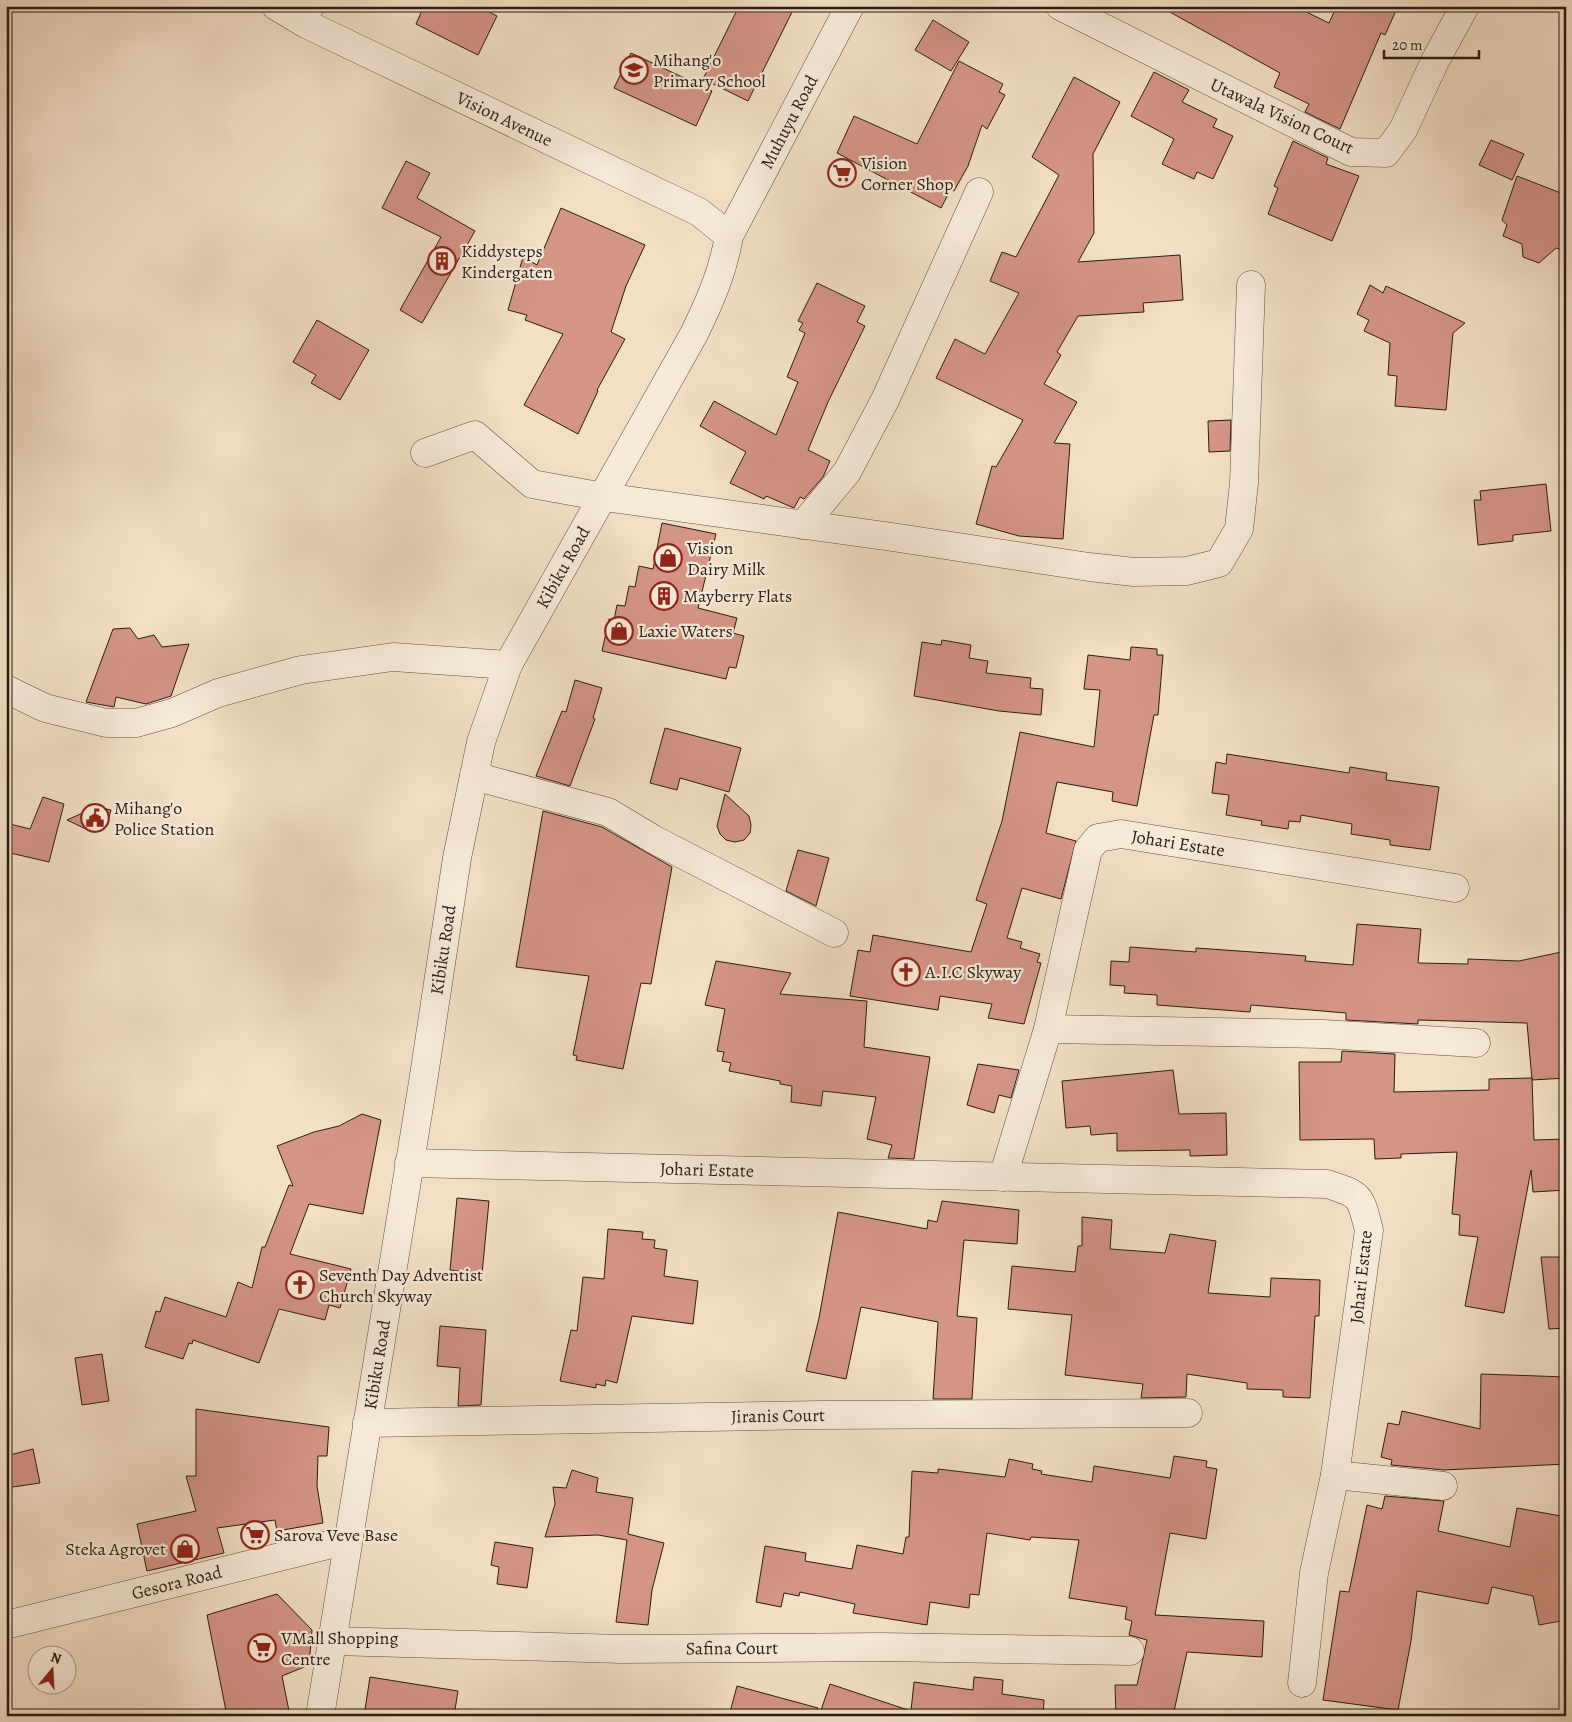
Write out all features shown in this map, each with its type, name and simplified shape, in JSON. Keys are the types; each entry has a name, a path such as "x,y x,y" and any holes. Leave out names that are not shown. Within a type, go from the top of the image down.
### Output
{"street":[{"name":"Vision Avenue","path":"276,6 311,15 699,212 729,236"},
{"name":"Muhuyu Road","path":"729,236 850,6"},
{"name":"Utawala Vision Court","path":"1060,6 1351,152 1386,153 1403,130 1435,61 1465,6"},
{"path":"803,525 847,472 885,400 979,192"},
{"name":"Kibiku Road","path":"320,1716 334,1641 348,1540 456,858 481,742 508,665 694,334 716,288 725,262 729,236"},
{"path":"425,453 475,435 532,484 1134,572 1187,571 1219,563 1239,529 1244,483 1251,285"},
{"path":"6,689 45,708 106,723 136,723 172,713 218,693 301,670 393,656 508,665"},
{"path":"474,776 608,812 653,838 834,933"},
{"name":"Johari Estate","path":"1003,1177 1048,1029 1088,850 1098,838 1121,834 1455,888"},
{"path":"1048,1029 1323,1034 1476,1043"},
{"name":"Johari Estate","path":"409,1163 1327,1184 1352,1192 1362,1202 1369,1230 1335,1475 1314,1573 1302,1683"},
{"name":"Jiranis Court","path":"367,1423 830,1415 1188,1413"},
{"path":"1335,1475 1444,1486"},
{"name":"Gesora Road","path":"6,1625 348,1540"},
{"name":"Safina Court","path":"334,1641 621,1649 881,1647 1130,1651"}],"building":[{"path":"424,6 477,6 497,16 478,55 416,24"},
{"path":"739,6 795,6 748,101 703,79"},
{"path":"1159,6 1294,6 1329,23 1334,12 1320,6 1398,6 1385,35 1381,33 1340,129 1305,112 1309,104 1274,87 1280,73"},
{"path":"933,20 969,42 951,71 915,50"},
{"path":"631,53 712,91 696,126 614,88"},
{"path":"959,61 1003,84 999,92 1005,95 987,129 982,125 968,166 954,191 951,189 941,208 837,153 854,116 917,144"},
{"path":"1154,72 1189,90 1182,102 1217,119 1213,127 1233,136 1213,179 1197,172 1194,179 1162,164 1174,139 1131,116"},
{"path":"1074,77 1120,102 1093,154 1094,233 1078,262 1180,255 1183,300 1143,303 1144,312 1078,316 1057,352 1061,355 1044,384 1077,402 1054,443 1070,444 1063,539 1019,536 976,524 992,466 996,467 1023,420 936,378 955,339 985,354 1019,293 990,281 1002,252 1016,257 1059,175 1032,157"},
{"path":"1491,140 1524,154 1512,180 1479,165"},
{"path":"1293,141 1328,158 1326,164 1359,176 1332,241 1268,214 1278,188 1274,186"},
{"path":"406,161 430,173 417,198 475,231 422,323 400,310 441,237 382,208"},
{"path":"1517,176 1566,195 1566,251 1556,248 1539,263 1523,257 1522,244 1503,236 1507,225 1502,220"},
{"path":"561,208 645,245 626,286 611,332 625,339 597,390 578,434 524,405 563,334 525,320 527,315 508,310 523,257 537,265"},
{"path":"817,283 865,306 857,322 865,326 828,402 808,450 830,461 823,477 804,499 800,497 794,508 766,496 764,499 730,483 746,452 700,426 714,401 776,435 798,382 787,377 805,333 799,330 803,323 798,321"},
{"path":"1370,285 1383,293 1386,286 1465,323 1453,333 1446,410 1395,406 1397,376 1388,375 1390,343 1364,331 1369,320 1357,314"},
{"path":"317,320 369,350 340,400 311,383 316,375 293,362"},
{"path":"1231,420 1230,451 1209,452 1208,421"},
{"path":"1546,484 1551,531 1513,535 1513,541 1478,545 1474,500 1481,500 1480,491"},
{"name":"Mayberry Flats","path":"662,523 716,534 698,608 737,618 733,633 744,636 736,668 729,667 726,679 602,651 609,619 614,620 617,605 625,606 629,586 635,587 639,566 653,569"},
{"path":"130,628 138,639 154,635 162,647 189,644 171,696 146,704 116,697 114,707 86,702 113,629"},
{"path":"942,640 971,645 969,658 988,661 986,673 1031,678 1030,688 1043,689 1041,715 999,711 914,696 922,642 941,645"},
{"path":"1131,647 1157,649 1157,655 1163,655 1158,715 1154,715 1137,806 1112,801 1113,792 1057,782 1046,833 1076,841 1061,899 1022,888 1007,938 1022,942 1020,948 1040,954 1037,962 1041,963 1024,1024 988,1018 992,1004 940,996 938,1010 850,996 858,950 870,952 873,935 971,952 987,904 976,900 1002,821 1020,732 1094,747 1100,690 1084,689 1088,655 1130,660"},
{"path":"575,680 602,688 593,718 595,719 570,786 536,776 562,711 566,712"},
{"path":"665,728 741,748 729,792 680,778 677,790 650,783"},
{"path":"1227,754 1349,773 1350,767 1387,773 1386,780 1439,787 1430,850 1390,845 1390,840 1351,834 1352,824 1301,815 1300,822 1289,821 1288,829 1261,825 1262,821 1226,815 1229,795 1212,793 1216,762 1226,764"},
{"path":"725,794 749,816 750,833 744,840 735,842 726,840 720,834 717,826"},
{"path":"43,797 64,804 49,862 6,852 6,823 30,829"},
{"name":"Mihang'o Police Station","path":"96,807 111,810 106,827 100,831 92,832 67,820"},
{"path":"543,811 602,827 672,867 651,984 641,983 623,1069 576,1060 577,1056 573,1055 589,976 516,967"},
{"path":"798,850 829,858 816,906 786,891"},
{"path":"1357,924 1421,929 1418,963 1468,964 1468,959 1519,961 1566,951 1566,1078 1532,1080 1527,1023 1418,1020 1418,1024 1346,1020 1346,1013 1251,1005 1250,1012 1157,1005 1157,995 1124,993 1125,986 1110,985 1111,961 1129,962 1130,947 1196,952 1196,948 1306,956 1305,961 1353,965"},
{"path":"716,961 791,973 780,994 867,1001 864,1047 930,1057 914,1159 888,1158 892,1145 867,1139 876,1097 823,1091 821,1106 791,1102 792,1086 780,1084 780,1081 729,1071 731,1063 722,1061 724,1052 717,1051 725,1009 705,1005"},
{"path":"1342,1051 1395,1054 1394,1092 1489,1090 1489,1079 1532,1078 1534,1140 1566,1139 1566,1190 1533,1192 1531,1170 1504,1313 1465,1306 1478,1237 1459,1235 1460,1215 1452,1214 1457,1152 1401,1154 1401,1158 1375,1159 1374,1139 1300,1140 1299,1062 1341,1062"},
{"path":"978,1064 1019,1070 1011,1098 999,1095 994,1113 967,1105"},
{"path":"1173,1070 1179,1114 1226,1113 1227,1155 1190,1156 1190,1150 1117,1151 1117,1133 1091,1135 1090,1126 1066,1128 1062,1081"},
{"path":"362,1114 381,1120 363,1214 309,1204 290,1254 351,1269 340,1308 329,1305 325,1320 279,1309 259,1363 193,1340 192,1344 189,1343 183,1359 145,1347 156,1311 160,1312 165,1297 226,1317 238,1282 252,1288 262,1247 265,1247 289,1185 293,1186 277,1146 314,1132 339,1126"},
{"path":"457,1198 489,1201 482,1274 450,1270"},
{"path":"942,1201 1019,1210 1017,1244 964,1240 957,1316 977,1318 972,1399 933,1399 938,1322 861,1307 846,1379 806,1371 819,1318 838,1212 927,1229 928,1220 937,1222"},
{"path":"1082,1217 1112,1220 1110,1249 1165,1253 1170,1234 1216,1241 1208,1293 1270,1297 1271,1278 1320,1280 1319,1316 1315,1316 1310,1398 1283,1397 1283,1390 1247,1389 1247,1383 1187,1374 1186,1397 1141,1398 1143,1384 1065,1375 1072,1315 1008,1309 1012,1266 1075,1272 1078,1246 1082,1246"},
{"path":"608,1229 643,1232 642,1239 655,1240 654,1248 667,1250 664,1276 698,1281 693,1324 632,1316 617,1383 606,1380 605,1386 596,1384 596,1388 560,1381 571,1330 577,1331 583,1277 604,1279"},
{"path":"1541,1257 1566,1257 1566,1328 1549,1329"},
{"path":"440,1326 486,1330 481,1405 458,1406 460,1368 437,1366"},
{"path":"102,1354 109,1401 82,1405 75,1358"},
{"path":"1481,1374 1566,1377 1566,1464 1444,1470 1391,1465 1392,1460 1381,1457 1388,1423 1399,1425 1402,1411 1480,1429"},
{"path":"196,1409 329,1427 327,1456 318,1456 317,1486 323,1523 277,1531 275,1520 217,1528 224,1553 147,1571 137,1524 196,1511 186,1476 196,1476"},
{"path":"33,1449 40,1483 6,1488 6,1456"},
{"path":"1174,1456 1207,1461 1206,1467 1217,1469 1206,1539 1170,1533 1155,1615 1264,1621 1262,1657 1187,1652 1173,1716 1116,1716 1115,1685 1137,1685 1147,1640 1129,1635 1132,1621 1125,1619 1127,1607 1069,1598 1079,1540 1031,1537 1030,1540 987,1533 979,1595 970,1594 969,1608 930,1602 927,1625 853,1613 855,1604 800,1592 799,1596 784,1593 781,1607 756,1602 765,1546 806,1553 805,1561 852,1569 857,1545 903,1554 906,1537 909,1537 912,1471 938,1473 938,1469 1005,1477 1009,1459 1033,1464 1032,1469 1042,1471 1041,1474 1092,1482 1094,1466 1170,1478"},
{"path":"572,1470 598,1478 596,1492 633,1498 628,1534 664,1543 652,1590 648,1625 616,1622 627,1540 598,1535 545,1537 555,1504 553,1487 566,1488"},
{"path":"1385,1496 1444,1501 1438,1531 1510,1547 1517,1508 1566,1517 1566,1620 1539,1625 1533,1596 1492,1587 1488,1604 1417,1591 1411,1641 1398,1710 1323,1700 1340,1591 1349,1592 1367,1505 1382,1509"},
{"path":"495,1542 533,1548 527,1588 497,1584 499,1567 491,1565"},
{"name":"VMall Shopping Centre","path":"277,1594 312,1630 309,1665 282,1676 290,1716 227,1716 207,1615"},
{"path":"370,1677 458,1691 454,1716 364,1716"},
{"path":"974,1677 1003,1680 1002,1694 1044,1700 1043,1716 819,1716 830,1684 911,1711 914,1682 973,1690"},
{"path":"737,1686 818,1708 817,1716 729,1716"}],"place":[{"name":"Mihang'o Primary School","path":"634,70"},
{"name":"Vision Corner Shop","path":"842,173"},
{"name":"Kiddysteps Kindergaten","path":"442,261"},
{"name":"Vision Dairy Milk","path":"668,558"},
{"name":"Mayberry Flats","path":"664,596"},
{"name":"Laxie Waters","path":"619,631"},
{"name":"Mihang'o Police Station","path":"95,818"},
{"name":"A.I.C Skyway","path":"906,972"},
{"name":"Seventh Day Adventist Church Skyway","path":"300,1285"},
{"name":"Sarova Veve Base","path":"255,1535"},
{"name":"Steka Agrovet","path":"185,1549"},
{"name":"VMall Shopping Centre","path":"262,1648"}]}
